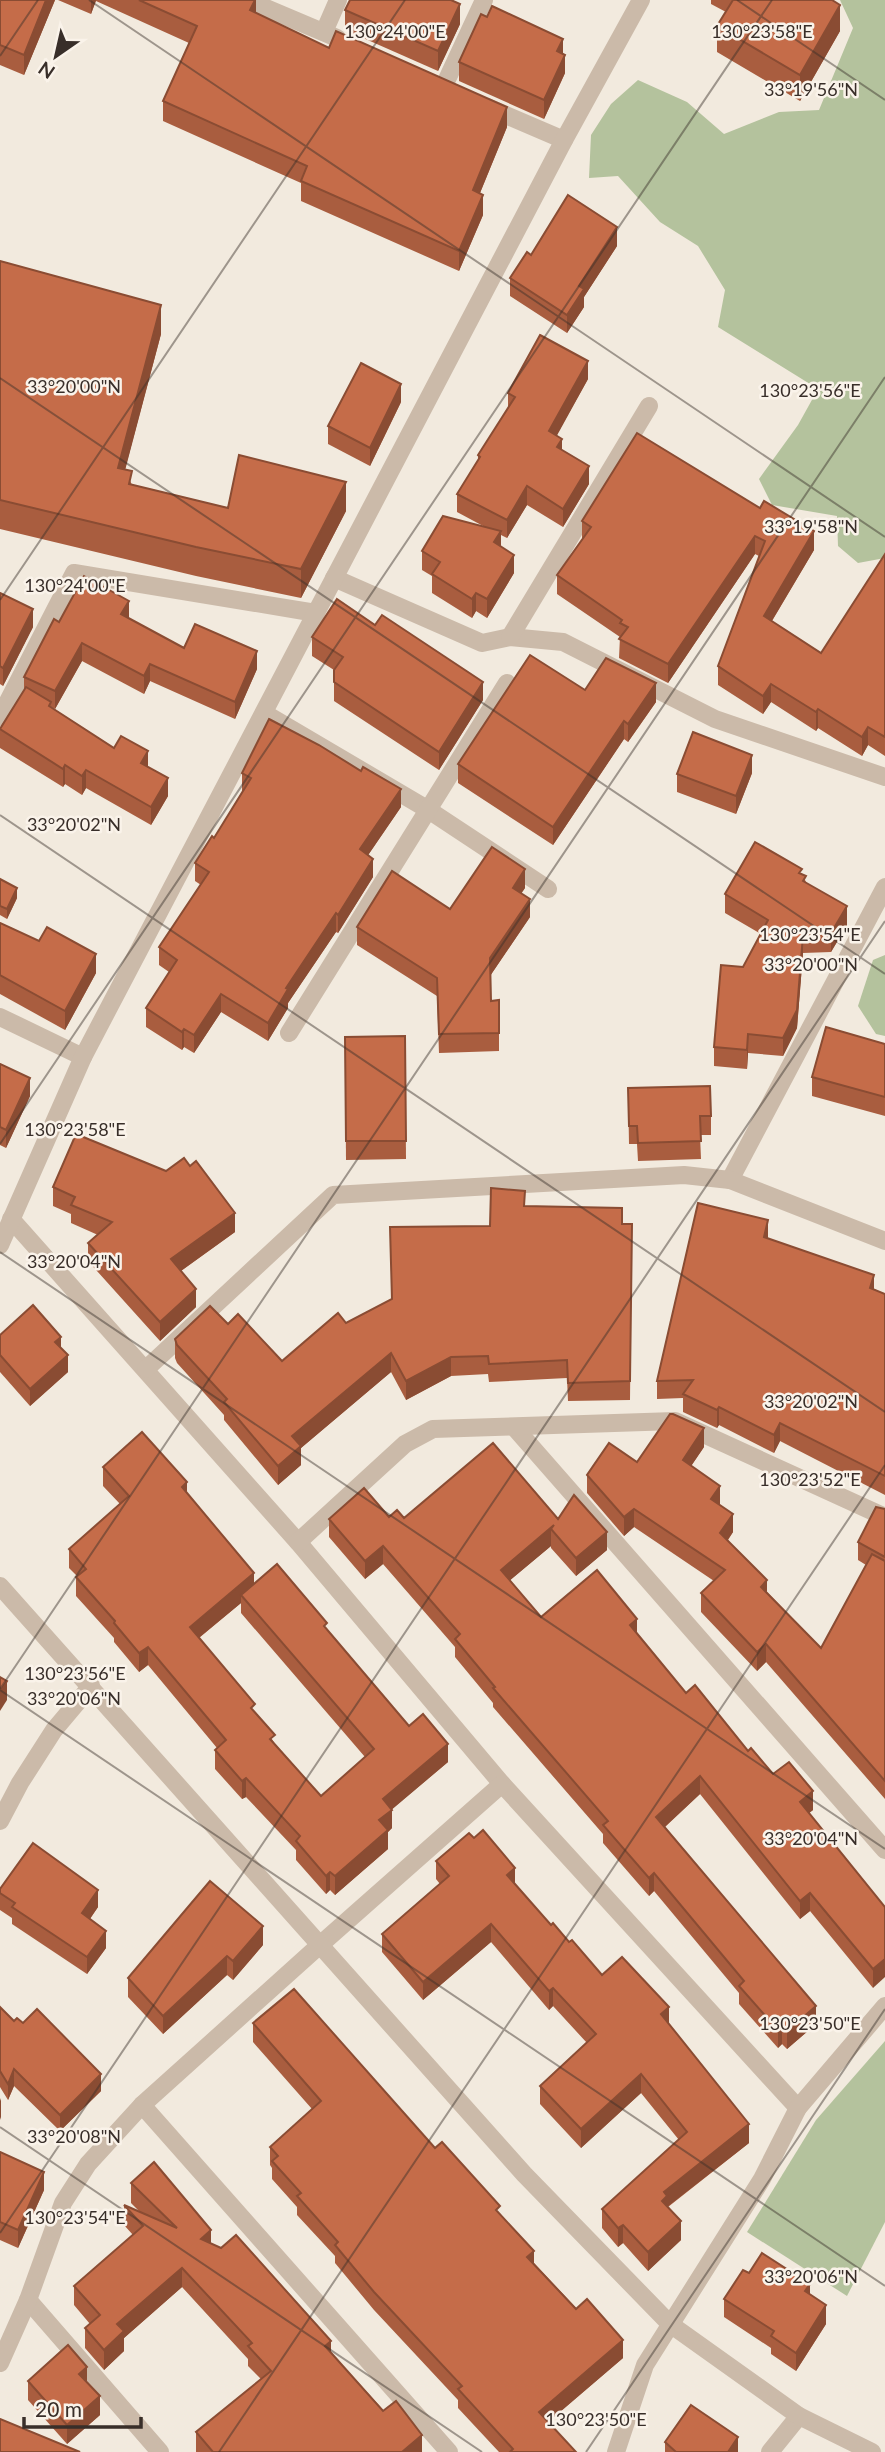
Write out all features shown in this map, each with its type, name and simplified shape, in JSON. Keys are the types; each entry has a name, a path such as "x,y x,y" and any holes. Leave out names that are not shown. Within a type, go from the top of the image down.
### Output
{"street":[{"path":"247,0 348,43"},
{"path":"324,32 338,0"},
{"path":"484,0 449,90 564,140"},
{"path":"0,1245 83,1057 564,140 641,0"},
{"path":"510,637 649,406"},
{"path":"0,717 74,573 316,613"},
{"path":"334,578 482,643 510,637 563,642 715,719 885,777"},
{"path":"289,1033 508,683"},
{"path":"264,713 427,809 548,889"},
{"path":"730,1180 885,887"},
{"path":"0,1017 83,1057"},
{"path":"146,1369 333,1195 684,1175 730,1180 885,1241"},
{"path":"11,1219 298,1542 502,1784 798,2108"},
{"path":"298,1542 404,1444 433,1429 676,1421 885,1517"},
{"path":"514,1427 885,1850"},
{"path":"0,1586 524,2174 670,2324 799,2416 872,2452"},
{"path":"0,1821 20,1783 54,1730 91,1686"},
{"path":"0,2362 28,2300 63,2203 88,2164 142,2105 502,1784"},
{"path":"615,2452 645,2365 762,2179 798,2108 885,2006"},
{"path":"142,2105 449,2452"},
{"path":"28,2300 160,2452"},
{"path":"770,2452 799,2416"}],"green space":[{"path":"840,0 885,0 885,558 858,563 838,546 837,516 772,505 759,479 798,425 818,389 718,327 725,290 698,246 660,222 618,176 589,178 591,135 611,104 638,80 687,102 724,134 779,112 819,110 853,28"},
{"path":"885,955 885,1036 876,1034 858,1006 873,960"},
{"path":"885,2041 885,2222 847,2296 747,2232 816,2120"}],"building":[{"path":"0,0 46,0 24,55 0,45"},
{"path":"139,0 255,0 250,10 329,48 336,31 507,107 473,190 483,195 459,251 301,181 307,166 163,101 197,26"},
{"path":"350,0 451,0 460,4 438,51 345,10"},
{"path":"733,0 832,0 840,5 800,75 717,26"},
{"path":"492,6 563,39 557,51 565,55 544,100 459,62 481,14 487,17"},
{"path":"568,195 617,227 579,286 584,289 567,315 510,278 527,252 531,255"},
{"path":"0,261 161,305 118,468 132,471 129,484 228,508 239,455 346,482 301,569 0,500"},
{"path":"540,335 588,361 549,431 562,439 557,447 589,466 563,509 527,486 507,520 457,494 515,397 508,393"},
{"path":"361,363 401,384 370,448 328,426"},
{"path":"637,433 760,508 764,501 814,531 764,616 821,653 885,554 885,737 868,727 862,737 771,684 763,696 718,666 765,541 755,536 668,664 619,639 628,627 620,623 622,620 557,575 591,527 582,521"},
{"path":"443,516 501,531 494,542 514,555 487,599 476,593 472,599 432,574 440,562 422,551"},
{"path":"84,576 129,601 121,614 184,648 195,624 257,651 235,702 150,664 144,676 82,643 55,691 24,677 54,619 59,622"},
{"path":"0,593 33,609 3,668 0,666"},
{"path":"337,599 375,625 382,615 483,682 439,752 334,682 334,670 343,657 312,637"},
{"path":"530,655 585,690 606,658 656,683 628,724 624,721 553,827 458,764"},
{"path":"26,687 51,702 49,706 114,748 121,736 148,751 141,763 168,778 151,807 86,770 82,776 65,765 63,769 0,729"},
{"path":"269,719 361,771 363,767 401,789 360,849 373,859 338,915 336,913 286,988 288,989 268,1023 221,994 194,1035 184,1029 182,1032 146,1008 177,960 159,947 209,872 195,863 212,836 214,838 251,778 242,773"},
{"path":"693,732 752,755 736,796 677,774"},
{"path":"755,842 802,869 799,873 806,876 803,881 847,906 831,933 803,935 797,1010 783,1038 748,1034 747,1050 714,1047 721,965 743,967 768,920 725,894"},
{"path":"492,847 525,869 513,888 530,899 490,958 491,1001 499,1000 499,1033 439,1034 437,978 357,927 392,871 450,909"},
{"path":"0,879 17,888 7,909 0,906"},
{"path":"0,923 39,941 47,927 96,954 65,1011 0,975"},
{"path":"826,1027 885,1044 885,1097 812,1077"},
{"path":"405,1036 406,1141 346,1141 345,1037"},
{"path":"0,1064 30,1078 6,1130 0,1127"},
{"path":"710,1086 711,1116 700,1116 701,1141 638,1143 637,1126 629,1126 628,1088"},
{"path":"76,1134 166,1171 184,1158 190,1166 196,1161 235,1213 171,1259 196,1289 160,1322 88,1243 112,1222 71,1205 75,1197 53,1187"},
{"path":"491,1188 525,1191 524,1206 622,1208 622,1224 632,1224 630,1381 568,1383 567,1360 489,1364 488,1356 451,1357 406,1381 391,1353 292,1436 301,1446 278,1466 224,1402 227,1399 177,1345 175,1339 210,1306 228,1324 238,1314 282,1361 338,1313 346,1323 392,1299 390,1227 490,1226"},
{"path":"698,1203 768,1220 764,1237 874,1275 870,1288 885,1294 885,1476 780,1423 774,1435 719,1407 717,1410 683,1394 693,1380 657,1381"},
{"path":"33,1305 61,1337 55,1342 68,1355 30,1389 0,1355 0,1335"},
{"path":"670,1414 704,1428 683,1460 720,1486 711,1499 733,1514 720,1533 767,1580 761,1587 821,1648 872,1554 885,1561 885,1781 766,1644 757,1652 701,1593 725,1570 634,1509 624,1517 587,1475 609,1443 637,1462"},
{"path":"142,1432 187,1482 182,1487 254,1573 190,1627 255,1704 251,1708 275,1735 270,1739 321,1796 374,1749 241,1595 277,1564 327,1623 324,1626 409,1726 423,1714 448,1744 383,1799 392,1810 379,1820 388,1830 335,1876 330,1872 326,1876 296,1841 300,1836 246,1778 242,1781 215,1750 226,1740 148,1647 139,1653 76,1577 86,1569 69,1549 129,1496 103,1467"},
{"path":"493,1443 558,1519 574,1495 607,1532 576,1558 551,1529 554,1525 501,1570 541,1617 597,1570 637,1619 630,1625 686,1693 695,1685 748,1751 751,1748 773,1774 789,1762 813,1791 800,1802 885,1907 885,1959 873,1969 810,1893 800,1901 700,1776 656,1817 816,2006 787,2031 782,2026 778,2030 739,1986 744,1981 654,1873 649,1878 603,1825 608,1821 493,1688 495,1687 455,1639 460,1634 383,1546 365,1561 329,1519 364,1488 389,1517 397,1510 404,1518"},
{"path":"876,1507 885,1509 885,1557 858,1542"},
{"path":"0,1677 7,1681 0,1692"},
{"path":"483,1830 515,1868 507,1875 551,1925 553,1923 569,1942 572,1940 602,1975 622,1957 669,2007 661,2014 749,2124 664,2192 667,2196 662,2201 681,2221 648,2252 623,2225 618,2228 602,2209 687,2132 641,2074 581,2129 540,2086 596,2034 553,1988 549,1991 491,1924 423,1982 382,1934 449,1876 436,1861 469,1833 474,1838"},
{"path":"33,1843 98,1890 82,1913 106,1931 87,1957 12,1907 15,1903 0,1893 0,1889"},
{"path":"210,1881 263,1926 233,1961 227,1956 163,2016 128,1978"},
{"path":"294,1989 435,2148 442,2142 500,2206 496,2210 534,2251 527,2257 576,2309 587,2299 623,2340 539,2412 576,2452 510,2452 513,2449 458,2389 462,2386 374,2292 335,2245 338,2242 297,2196 301,2193 272,2161 278,2156 270,2147 321,2101 253,2023"},
{"path":"0,2007 14,2021 17,2018 23,2023 37,2009 101,2074 60,2115 14,2069 8,2084 0,2071"},
{"path":"0,2152 44,2172 18,2230 0,2222"},
{"path":"154,2162 211,2230 201,2239 221,2248 236,2235 331,2341 325,2346 383,2411 396,2401 422,2435 402,2452 213,2452 196,2432 271,2371 248,2346 252,2343 182,2268 117,2324 124,2331 104,2350 85,2328 100,2315 74,2286 143,2226 124,2205 177,2228 131,2183"},
{"path":"762,2253 810,2284 805,2291 826,2305 796,2353 771,2336 774,2331 724,2299 743,2270 749,2273"},
{"path":"68,2345 87,2367 79,2374 100,2396 67,2425 28,2381"},
{"path":"691,2405 738,2437 728,2452 676,2452 665,2442"},
{"path":"0,2419 80,2452 0,2452"}]}
